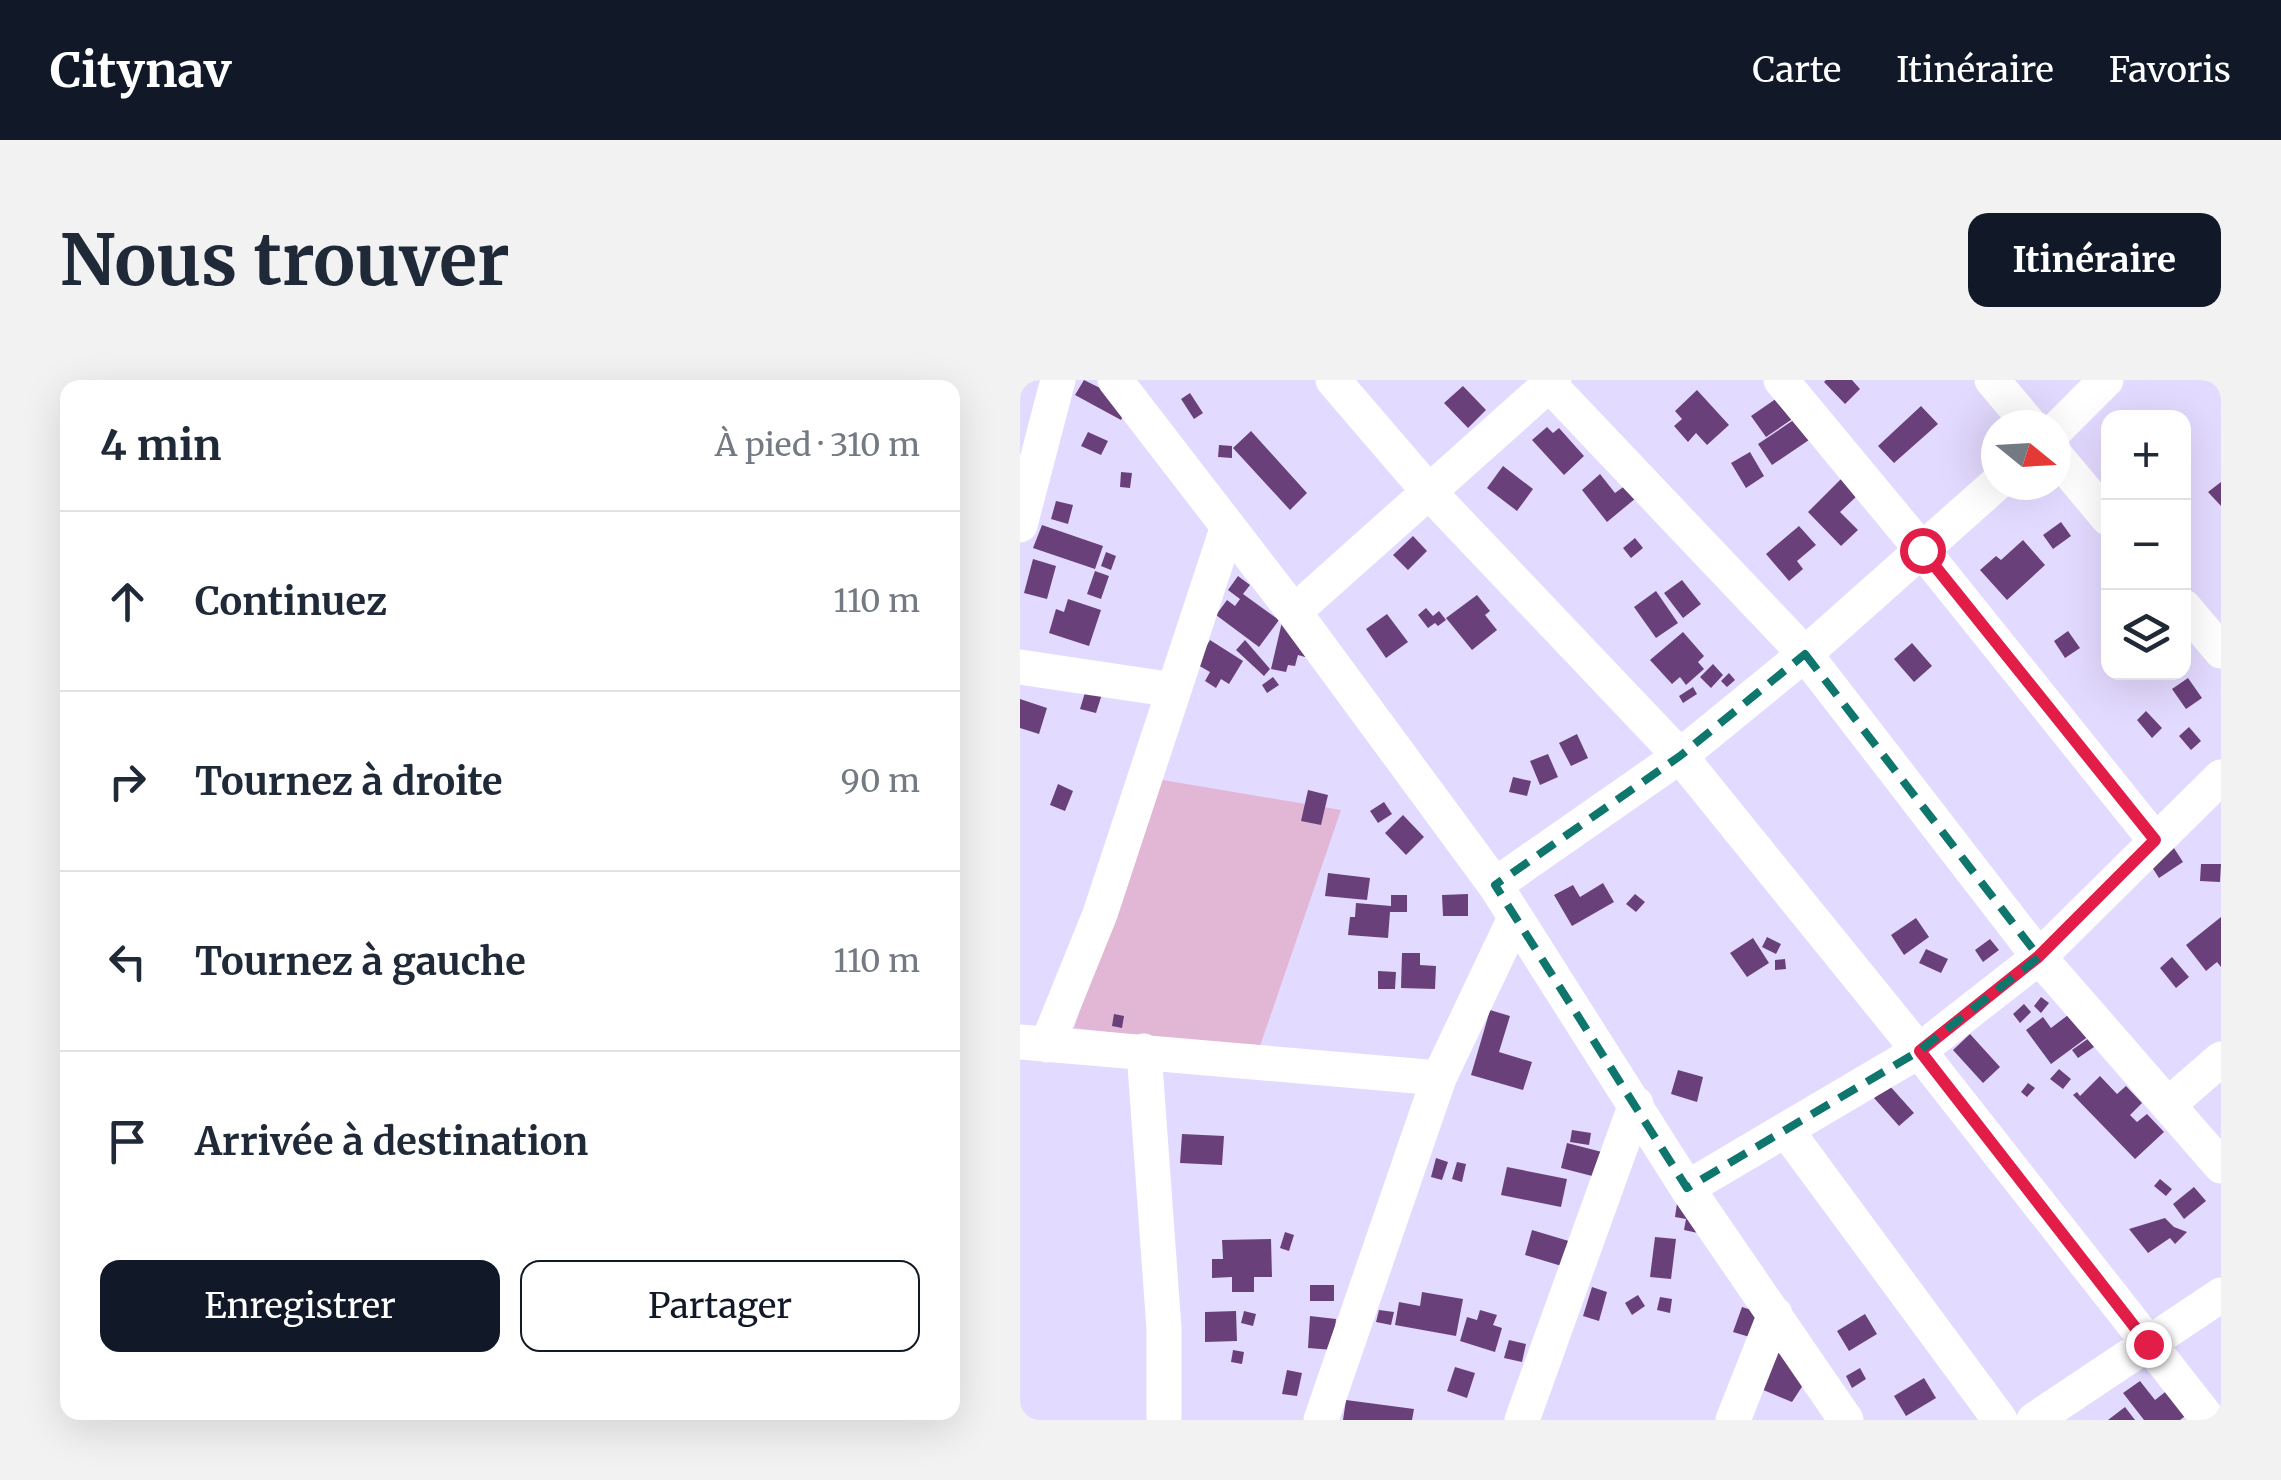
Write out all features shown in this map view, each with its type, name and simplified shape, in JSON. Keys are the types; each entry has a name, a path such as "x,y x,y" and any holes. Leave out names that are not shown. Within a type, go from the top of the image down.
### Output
{"street":[{"path":"1020,526 1058,380"},
{"path":"1114,380 1294,612 1495,885 1687,1188 1846,1420"},
{"path":"1334,380 1430,493 1680,756 1920,1051 2209,1420"},
{"path":"1781,380 2155,840"},
{"path":"1992,380 2017,410"},
{"path":"2071,415 2106,380"},
{"path":"1294,612 1549,382 1805,654 2038,957 2221,1166"},
{"path":"2071,474 2101,510"},
{"path":"1495,885 1680,756 1805,654 1981,497"},
{"path":"1228,526 1100,914 1034,1044 1438,1078"},
{"path":"2191,616 2221,652"},
{"path":"1020,667 1174,690"},
{"path":"1687,1188 1920,1051 2038,957 2221,777"},
{"path":"1321,1420 1438,1078 1515,918"},
{"path":"1144,1051 1164,1329 1164,1420"},
{"path":"2168,1105 2221,1058"},
{"path":"1522,1420 1636,1104"},
{"path":"1786,1130 2000,1420"},
{"path":"2034,1420 2221,1295"},
{"path":"1733,1420 1775,1314"}],"highlighted area":[{"path":"1805,654 2039,957 1919,1051 1687,1188 1495,885 1680,756"}],"shaded area":[{"path":"1157,779 1341,810 1259,1049 1074,1028"}],"building":[{"path":"1084,380 1130,403 1121,420 1075,395"},
{"path":"1826,380 1852,380 1860,389 1845,404"},
{"path":"1463,386 1486,410 1468,428 1444,403"},
{"path":"1697,390 1729,425 1707,445 1696,433 1688,442 1674,426 1682,419 1675,411"},
{"path":"1786,392 1801,413 1766,437 1751,416"},
{"path":"1190,393 1203,413 1194,419 1181,399"},
{"path":"1921,406 1938,424 1894,463 1878,446"},
{"path":"1795,419 1809,440 1772,465 1758,444"},
{"path":"1547,427 1553,433 1559,428 1584,456 1564,475 1532,440"},
{"path":"1251,431 1307,493 1290,510 1233,448"},
{"path":"1088,432 1108,441 1101,455 1081,446"},
{"path":"1219,445 1232,446 1232,458 1218,457"},
{"path":"1750,452 1764,476 1746,488 1731,463"},
{"path":"1503,466 1533,489 1517,511 1487,488"},
{"path":"1121,472 1132,473 1130,488 1120,487"},
{"path":"1600,474 1615,493 1626,485 1636,498 1607,522 1582,490"},
{"path":"1842,478 1859,494 1840,512 1858,530 1841,546 1808,512"},
{"path":"2221,482 2221,506 2208,492"},
{"path":"1056,501 1073,505 1068,524 1051,519"},
{"path":"2061,522 2071,536 2053,549 2043,535"},
{"path":"1042,525 1103,546 1095,569 1033,548"},
{"path":"1799,526 1816,545 1797,561 1803,569 1789,581 1766,554"},
{"path":"1413,536 1427,551 1408,570 1393,555"},
{"path":"1635,538 1643,548 1631,558 1623,548"},
{"path":"2023,540 2045,565 2007,600 1980,570 1996,556 2001,560"},
{"path":"1106,552 1116,556 1111,570 1101,566"},
{"path":"1033,559 1056,566 1047,599 1024,593"},
{"path":"1095,571 1109,576 1101,599 1087,594"},
{"path":"1238,576 1250,585 1243,594 1279,620 1259,647 1216,615 1227,600 1235,606 1240,599 1228,590"},
{"path":"1682,580 1701,604 1683,618 1664,593"},
{"path":"1656,591 1678,623 1656,638 1634,607"},
{"path":"1477,595 1490,611 1485,615 1497,630 1472,650 1446,618"},
{"path":"1068,599 1101,610 1089,646 1049,633 1056,609 1064,612"},
{"path":"1426,608 1433,616 1439,611 1446,620 1428,628 1418,615"},
{"path":"1387,614 1408,642 1386,658 1366,629"},
{"path":"1282,622 1309,640 1305,657 1298,655 1295,666 1288,665 1286,672 1271,669"},
{"path":"2068,631 2080,648 2065,658 2054,641"},
{"path":"1683,632 1704,656 1698,662 1704,669 1686,685 1680,677 1672,684 1650,660"},
{"path":"1210,640 1243,661 1229,684 1221,679 1216,688 1205,681 1210,672 1196,664"},
{"path":"1245,640 1270,669 1264,676 1236,650"},
{"path":"1912,643 1932,666 1914,682 1894,659"},
{"path":"1713,664 1723,675 1711,688 1700,677"},
{"path":"1729,673 1735,680 1727,687 1721,681"},
{"path":"1273,677 1279,685 1267,693 1262,685"},
{"path":"2189,680 2202,698 2186,709 2172,689"},
{"path":"1087,686 1103,691 1096,713 1080,709"},
{"path":"1693,687 1697,694 1683,703 1679,696"},
{"path":"1020,699 1047,708 1039,734 1020,728"},
{"path":"2146,711 2162,728 2152,738 2137,720"},
{"path":"2189,727 2201,741 2191,750 2179,736"},
{"path":"1577,734 1588,758 1571,766 1559,743"},
{"path":"1548,754 1558,777 1540,785 1530,761"},
{"path":"1513,777 1531,781 1527,796 1509,792"},
{"path":"1058,784 1073,791 1065,811 1050,805"},
{"path":"1308,790 1328,795 1321,825 1301,821"},
{"path":"1384,802 1392,814 1378,823 1370,811"},
{"path":"1403,815 1424,837 1406,855 1385,833"},
{"path":"2172,845 2183,862 2159,878 2148,861"},
{"path":"2201,864 2221,864 2220,882 2200,881"},
{"path":"1328,873 1370,878 1367,900 1325,896"},
{"path":"1603,883 1614,902 1572,926 1554,895 1573,885 1580,897"},
{"path":"1468,894 1468,916 1443,916 1442,895"},
{"path":"1635,894 1645,902 1636,912 1626,904"},
{"path":"1391,895 1407,895 1407,912 1390,912 1388,938 1348,935 1356,903 1391,906"},
{"path":"2221,917 2221,967 2217,962 2206,971 2186,945"},
{"path":"1916,918 1929,937 1904,955 1891,935"},
{"path":"1767,937 1781,944 1776,954 1762,947"},
{"path":"1753,938 1769,963 1747,977 1730,953"},
{"path":"1990,939 1999,950 1983,962 1975,950"},
{"path":"1926,949 1948,959 1941,973 1919,963"},
{"path":"1402,953 1420,953 1420,965 1436,966 1435,989 1401,988"},
{"path":"2172,957 2189,977 2176,988 2160,968"},
{"path":"1785,959 1786,969 1775,970 1775,960"},
{"path":"1378,971 1396,972 1395,989 1378,989"},
{"path":"2041,997 2049,1003 2041,1013 2034,1006"},
{"path":"2024,1004 2031,1012 2020,1023 2013,1014"},
{"path":"1490,1010 1510,1016 1499,1052 1532,1062 1523,1090 1471,1075"},
{"path":"2072,1012 2089,1036 2051,1064 2026,1030 2043,1017 2051,1028"},
{"path":"1114,1014 1124,1016 1122,1028 1112,1026"},
{"path":"1970,1034 2000,1067 1983,1083 1953,1050"},
{"path":"2089,1038 2094,1047 2078,1058 2072,1050"},
{"path":"2059,1069 2071,1079 2063,1089 2050,1079"},
{"path":"1678,1070 1703,1077 1697,1102 1671,1094"},
{"path":"2100,1076 2117,1094 2126,1086 2142,1103 2130,1115 2137,1122 2147,1114 2164,1132 2135,1159 2073,1095 2077,1092 2080,1096"},
{"path":"2028,1083 2035,1088 2027,1097 2021,1092"},
{"path":"1889,1085 1914,1113 1899,1126 1874,1098"},
{"path":"1572,1130 1591,1133 1589,1145 1570,1142"},
{"path":"1182,1134 1224,1136 1222,1165 1180,1163"},
{"path":"1567,1143 1602,1152 1596,1177 1561,1168"},
{"path":"1436,1158 1448,1162 1442,1180 1431,1177"},
{"path":"1457,1162 1466,1164 1462,1182 1452,1179"},
{"path":"1507,1167 1567,1179 1561,1207 1501,1195"},
{"path":"2160,1179 2172,1189 2166,1196 2154,1186"},
{"path":"2194,1187 2206,1201 2184,1219 2173,1204"},
{"path":"1677,1203 1698,1233 1684,1230 1686,1219 1675,1217"},
{"path":"2165,1218 2187,1232 2175,1244 2170,1238 2148,1253 2129,1229"},
{"path":"1532,1230 1572,1242 1565,1267 1525,1255"},
{"path":"1285,1232 1294,1235 1289,1251 1280,1248"},
{"path":"1655,1237 1676,1239 1671,1279 1650,1277"},
{"path":"1271,1239 1272,1277 1254,1277 1254,1292 1232,1292 1232,1277 1212,1278 1212,1259 1223,1259 1222,1240"},
{"path":"1310,1285 1334,1285 1334,1301 1310,1301"},
{"path":"1592,1287 1607,1292 1599,1321 1583,1316"},
{"path":"1422,1292 1463,1299 1456,1336 1395,1325 1399,1302 1420,1306"},
{"path":"1638,1295 1645,1306 1632,1315 1625,1303"},
{"path":"1660,1297 1672,1299 1670,1313 1657,1310"},
{"path":"1742,1307 1761,1313 1753,1338 1733,1332"},
{"path":"1379,1310 1394,1312 1391,1325 1376,1322"},
{"path":"1480,1310 1497,1315 1493,1325 1502,1328 1495,1352 1460,1341 1467,1317 1477,1320"},
{"path":"1236,1311 1237,1341 1205,1342 1205,1312"},
{"path":"1244,1311 1256,1314 1253,1326 1241,1323"},
{"path":"1865,1314 1877,1334 1849,1351 1837,1331"},
{"path":"1310,1316 1336,1319 1333,1350 1308,1348"},
{"path":"1509,1340 1526,1344 1522,1362 1504,1358"},
{"path":"1233,1350 1244,1352 1242,1364 1231,1362"},
{"path":"1777,1352 1804,1364 1807,1379 1792,1402 1761,1389"},
{"path":"1455,1367 1475,1373 1467,1398 1447,1391"},
{"path":"1860,1368 1866,1379 1852,1388 1846,1376"},
{"path":"1287,1370 1302,1373 1297,1396 1282,1394"},
{"path":"1924,1378 1936,1398 1906,1416 1894,1396"},
{"path":"2140,1381 2155,1400 2169,1389 2188,1414 2180,1420 2144,1420 2123,1393"},
{"path":"1346,1400 1414,1409 1412,1420 1343,1420"},
{"path":"2125,1407 2135,1420 2108,1420"}],"route":[{"path":"1922,550 2155,840 2038,957 1920,1051 2148,1344"}]}
